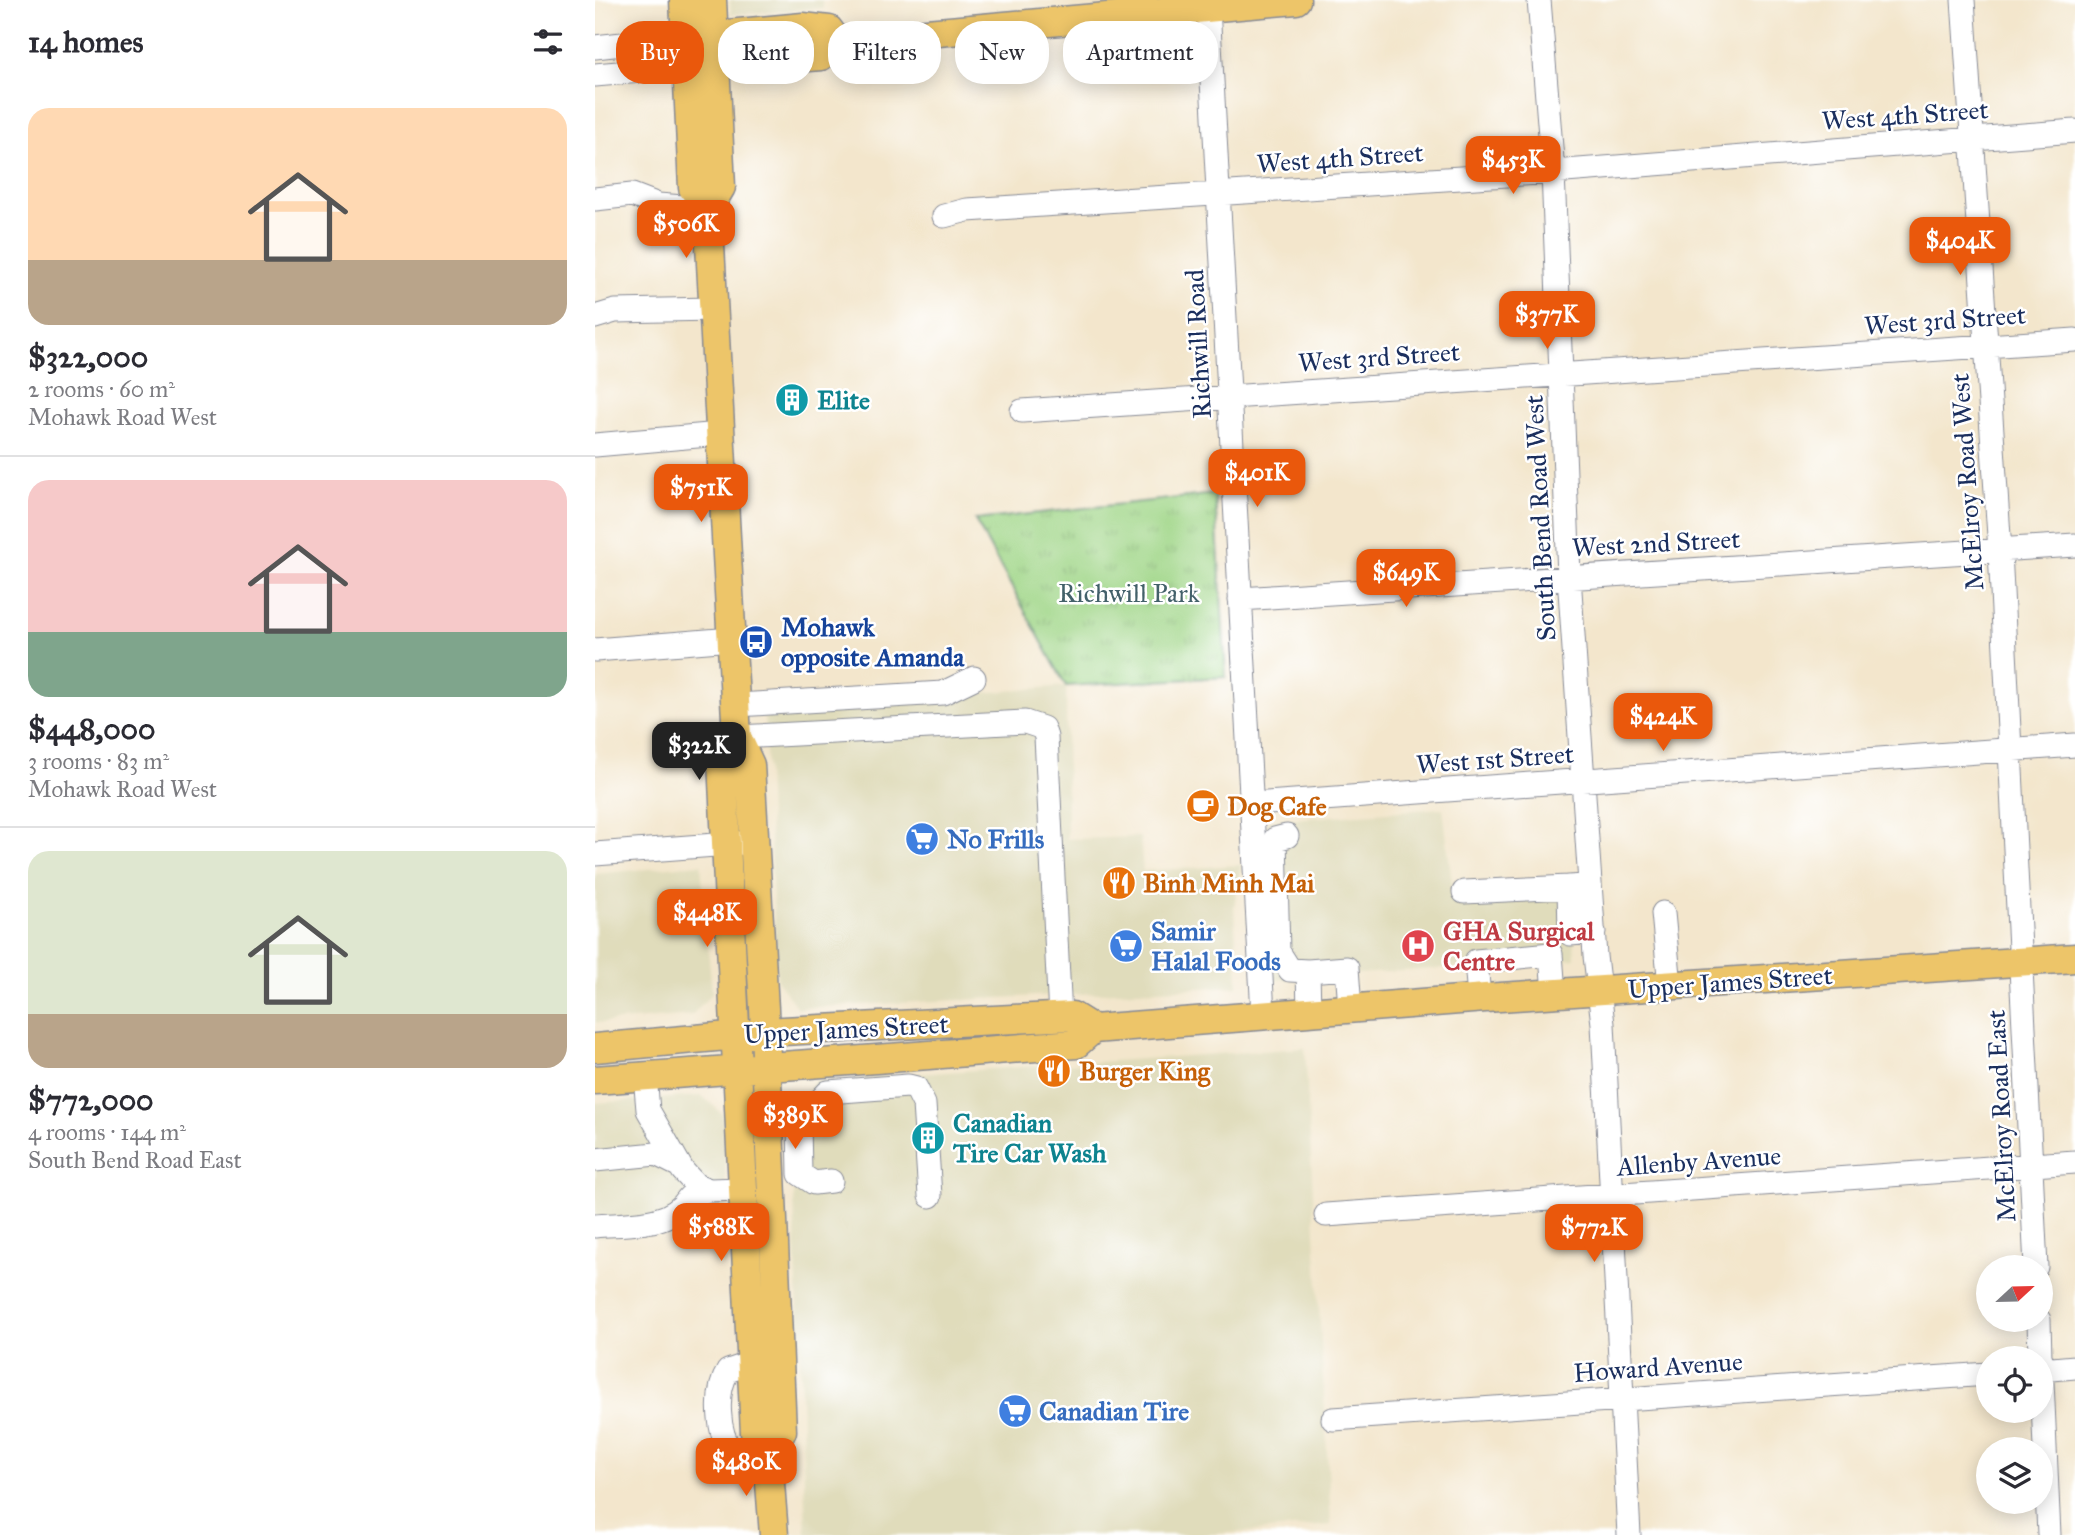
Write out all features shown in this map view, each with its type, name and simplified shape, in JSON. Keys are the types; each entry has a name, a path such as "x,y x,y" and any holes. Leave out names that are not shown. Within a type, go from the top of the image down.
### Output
{"main road":[{"path":"684,0 685,21"},
{"path":"708,209 721,187 712,0"},
{"path":"941,31 1296,0"},
{"path":"704,36 820,27 828,31"},
{"path":"704,66 821,56 828,49"},
{"path":"688,84 693,188 708,209 737,737 750,765 766,1050 782,1432 768,1457"},
{"path":"737,737 722,761 755,1433 768,1457 774,1535"},
{"name":"Upper James Street","path":"595,1048 736,1052 1052,1046 1076,1044 1093,1029 1263,1014 2075,958"},
{"name":"Upper James Street","path":"766,1050 1006,1020 1072,1016 1093,1029"},
{"path":"1006,1020 1034,1031 1052,1046"},
{"name":"Upper James Street","path":"595,1080 645,1076 736,1052"}],"street":[{"name":"South Bend Road West","path":"1539,0 1553,172 1569,576 1585,780 1580,887 1594,932 1600,990 1629,1535"},
{"name":"McElroy Road West","path":"1963,0 2000,551 2022,962"},
{"name":"Richwill Road","path":"1208,7 1263,1014"},
{"path":"595,47 616,45"},
{"path":"595,75 616,73"},
{"name":"West 4th Street","path":"944,216 967,210 1553,172 2075,131"},
{"path":"595,199 632,195 658,205 708,209"},
{"path":"595,317 615,311 713,309"},
{"name":"West 3rd Street","path":"1022,411 1560,372 2075,340"},
{"path":"595,445 720,434"},
{"name":"West 2nd Street","path":"1241,600 1569,576 2075,545"},
{"path":"595,650 732,639"},
{"path":"736,705 943,693 974,678"},
{"path":"737,737 1024,722 1043,728 1046,737 1060,1017"},
{"name":"West 1st Street","path":"1253,804 2075,745"},
{"path":"1287,836 1275,839 1279,951 1290,970 1347,968 1350,1008"},
{"path":"595,854 754,842"},
{"path":"1464,892 1580,887 1570,934 1551,954 1476,961 1479,998"},
{"path":"1663,913 1669,986"},
{"path":"1570,934 1594,932"},
{"path":"1551,954 1554,993"},
{"name":"McElroy Road East","path":"2022,962 2036,1255"},
{"path":"1308,971 1309,1011"},
{"path":"645,1076 648,1110 680,1166 696,1185 709,1190"},
{"path":"831,1181 814,1183 800,1174 799,1123 828,1092 908,1086 916,1088 924,1104 930,1196"},
{"path":"595,1160 656,1154 680,1166"},
{"name":"Allenby Avenue","path":"1326,1215 2075,1163"},
{"path":"595,1226 666,1218 684,1205 689,1196 709,1190 743,1189"},
{"path":"2053,1369 2075,1367"},
{"name":"Howard Avenue","path":"1333,1419 1976,1375"},
{"path":"2044,1423 2049,1535"}],"shaded area":[{"path":"730,0 822,0 823,8 731,14"},
{"path":"1066,686 1067,839 1140,837 1143,871 1241,865 1234,907 1238,986 797,1008 777,980 764,711"},
{"path":"1443,808 1453,891 1571,885 1575,959 1273,980 1265,821"},
{"path":"701,864 712,993 692,1015 595,1023 595,874"},
{"path":"1305,1048 1331,1525 1203,1535 806,1535 791,1116 814,1081"},
{"path":"702,1096 723,1114 727,1227 595,1237 595,1103"}],"green space":[{"name":"Richwill Park","path":"1215,494 1226,677 1066,686 975,520"}],"place":[{"name":"Elite","path":"792,400"},
{"name":"Mohawk opposite Amanda","path":"756,642"},
{"name":"Dog Cafe","path":"1203,806"},
{"name":"No Frills","path":"922,839"},
{"name":"Binh Minh Mai","path":"1119,883"},
{"name":"Samir Halal Foods","path":"1126,946"},
{"name":"GHA Surgical Centre","path":"1418,946"},
{"name":"Burger King","path":"1054,1071"},
{"name":"Canadian Tire Car Wash","path":"928,1138"},
{"name":"Canadian Tire","path":"1015,1411"}]}
